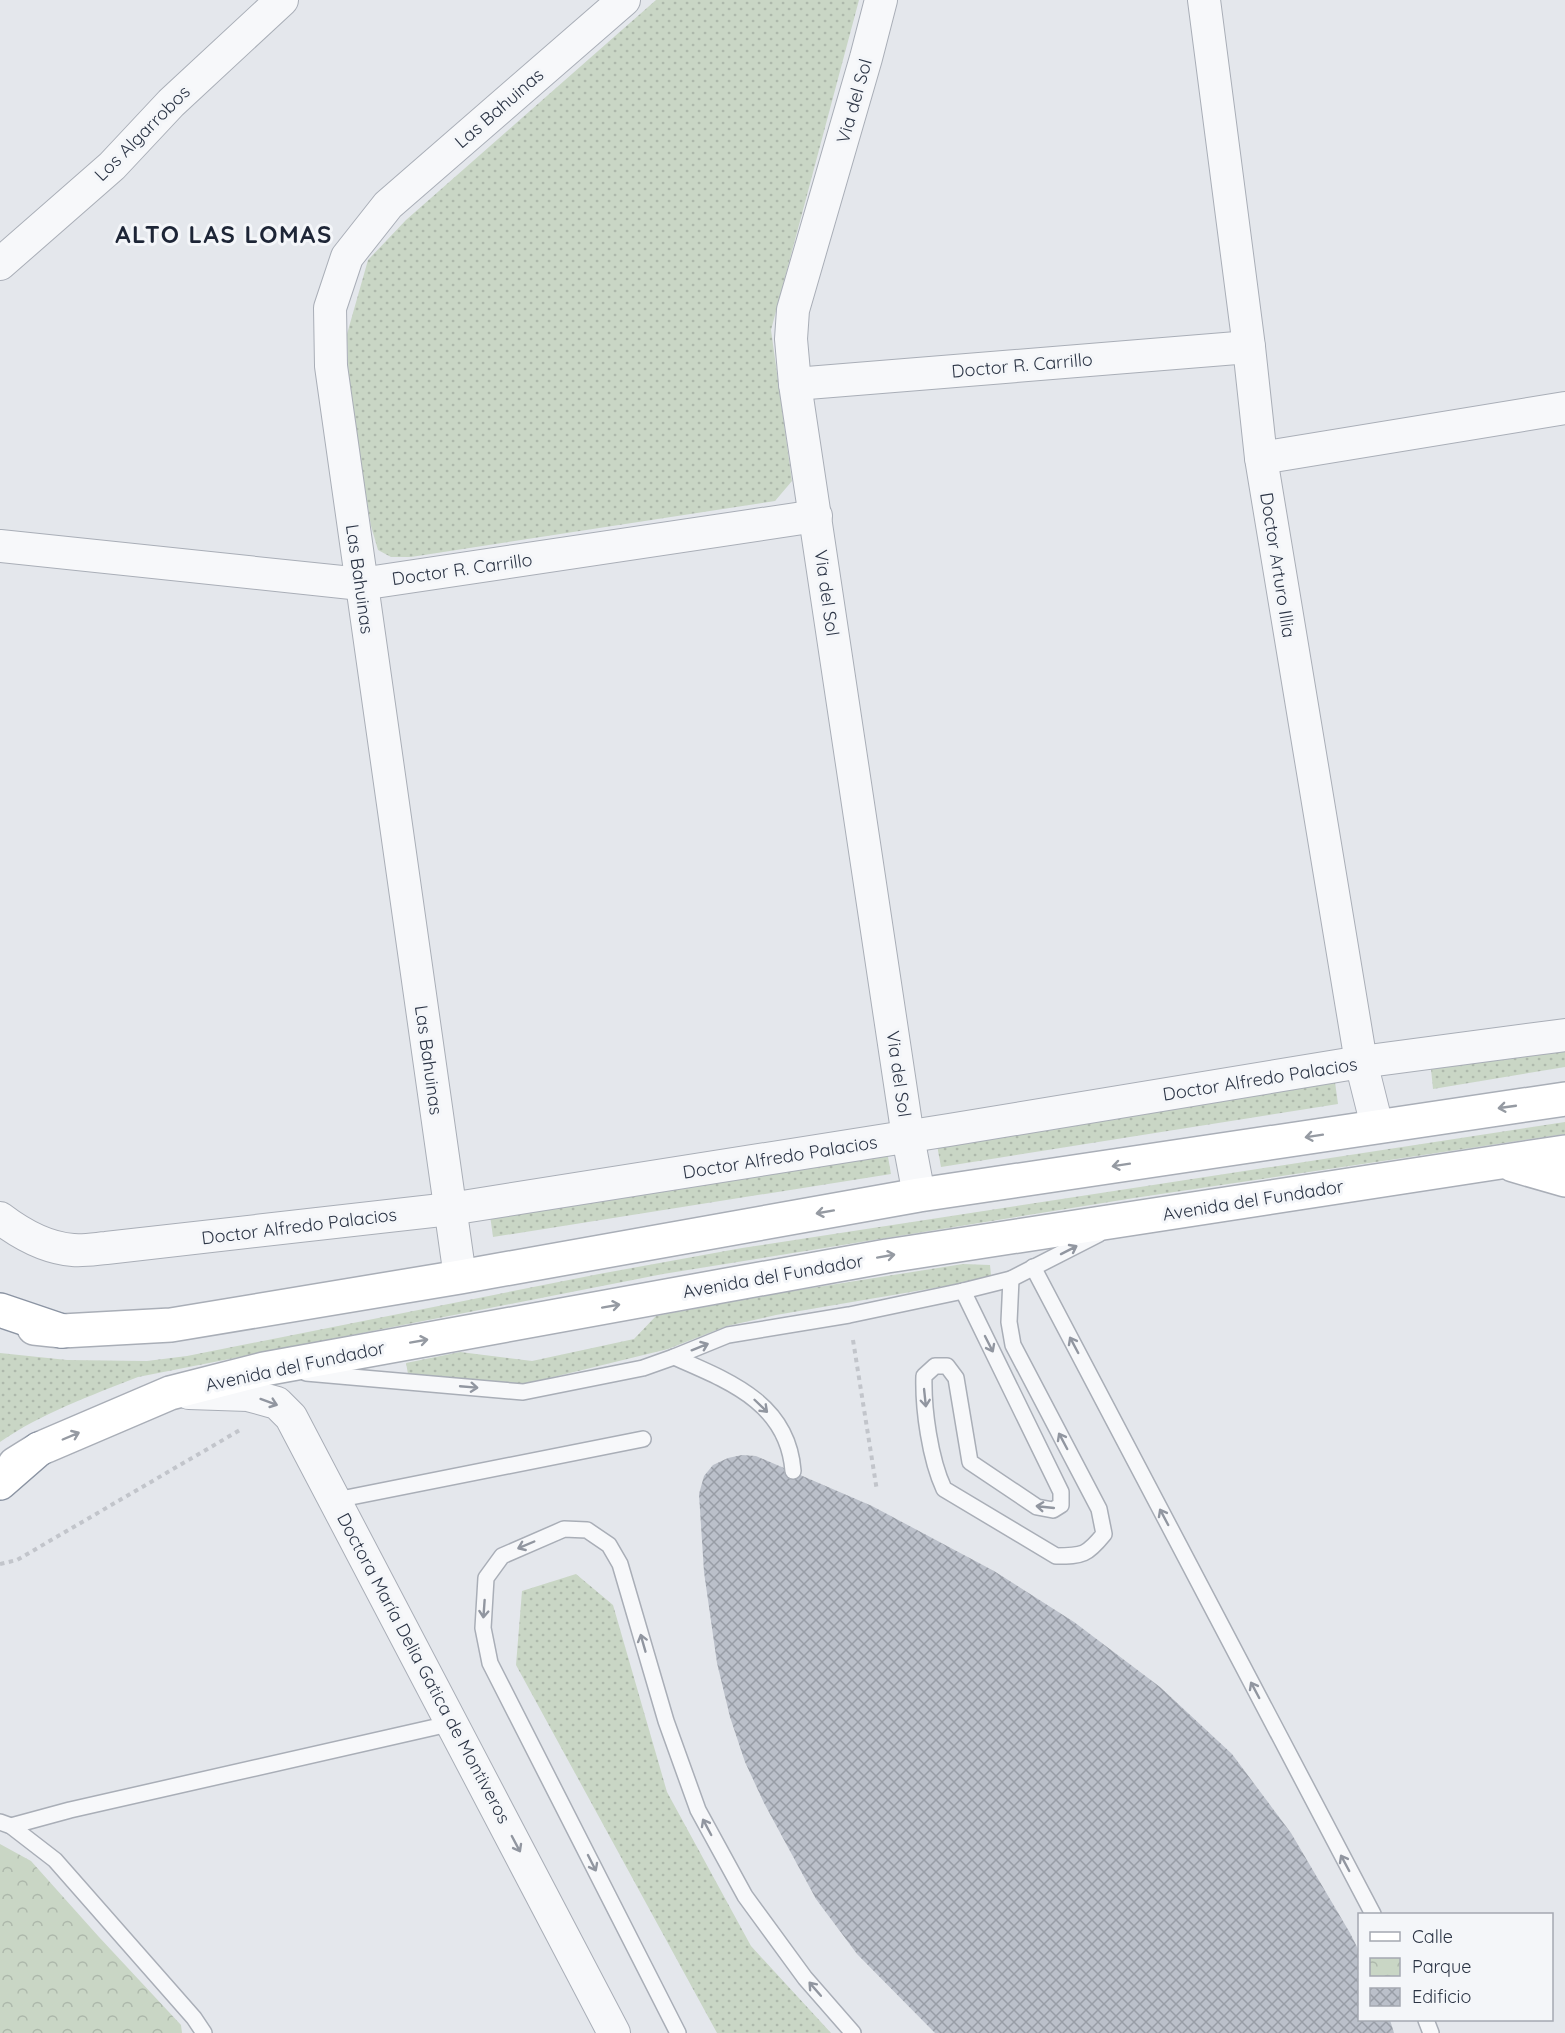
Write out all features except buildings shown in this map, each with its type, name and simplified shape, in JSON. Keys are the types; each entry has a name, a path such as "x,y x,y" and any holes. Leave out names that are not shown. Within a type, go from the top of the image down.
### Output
{"main road":[{"path":"0,1324 62,1330 171,1325 460,1277 919,1195 1565,1099"},
{"name":"Avenida del Fundador","path":"0,1472 39,1449 170,1393 264,1369 888,1256 1565,1152"},
{"path":"1503,1162 1565,1180"},
{"path":"0,1310 62,1330"},
{"path":"0,1482 39,1449"}],"street":[{"name":"Los Algarrobos","path":"0,264 112,166 171,104 282,0"},
{"name":"Las Bahuinas","path":"460,1277 331,366 330,308 347,257 388,205 624,0"},
{"name":"Via del Sol","path":"881,0 793,310 791,339 795,384 908,1137 919,1195"},
{"name":"Doctor Arturo Illia","path":"1204,0 1249,347 1261,458 1360,1062 1377,1126"},
{"name":"Doctor R. Carrillo","path":"795,384 1249,347"},
{"path":"1261,458 1565,408"},
{"name":"Doctor R. Carrillo","path":"0,546 361,584 816,516"},
{"name":"Doctor Alfredo Palacios","path":"0,1218 18,1232 45,1244 72,1250 450,1209 908,1137 1360,1062 1565,1035"},
{"path":"170,1393 248,1395 277,1403 281,1407"},
{"name":"Doctora María Delia Gatica de Montiveros","path":"281,1407 291,1417 336,1500 614,2033"}],"lane":[{"path":"264,1369 523,1392 643,1368 728,1335 849,1315 963,1292 1011,1279 1130,1219"},
{"path":"1033,1267 1372,1913"},
{"path":"963,1292 1061,1492 1060,1506 1053,1509 1036,1507 970,1462 956,1378 947,1366 935,1366 924,1376 935,1469 944,1489 1056,1556 1076,1556 1090,1551 1104,1534 1099,1509 1013,1345 1009,1322 1011,1279"},
{"path":"674,1357 732,1383 756,1400 777,1422 786,1438 792,1454 793,1471"},
{"path":"336,1500 643,1438"},
{"path":"678,2033 490,1663 483,1628 486,1578 502,1556 564,1530 587,1530 609,1545 615,1554 620,1564 666,1721 698,1810 745,1896 805,1978 853,2033"},
{"path":"5,1824 453,1723"},
{"path":"5,1824 55,1860 194,2018 204,2033"}],"path":[{"path":"849,1315 876,1491"},
{"path":"0,1564 17,1560 281,1407"}],"green space":[{"path":"656,0 859,0 771,330 792,481 775,501 411,557 391,557 378,550 371,526 349,389 347,334 368,260 406,220"},
{"path":"1565,1048 1565,1067 1433,1089 1431,1069"},
{"path":"1335,1082 1338,1104 941,1167 937,1145"},
{"path":"1565,1122 1565,1134 1134,1198 663,1274 138,1377 49,1414 0,1442 0,1353 67,1360 147,1361 187,1356 742,1248"},
{"path":"887,1151 891,1174 493,1237 490,1215"},
{"path":"963,1264 990,1265 991,1275 981,1280 776,1315 727,1326 668,1349 525,1384 408,1374 406,1363 460,1352 532,1361 634,1339 656,1316 760,1296"},
{"path":"576,1574 613,1605 667,1792 751,1946 831,2033 717,2033 516,1665 522,1591"},
{"path":"0,1844 31,1861 181,2025 182,2033 0,2033"}],"district":[{"name":"ALTO LAS LOMAS","path":"224,234"}]}
